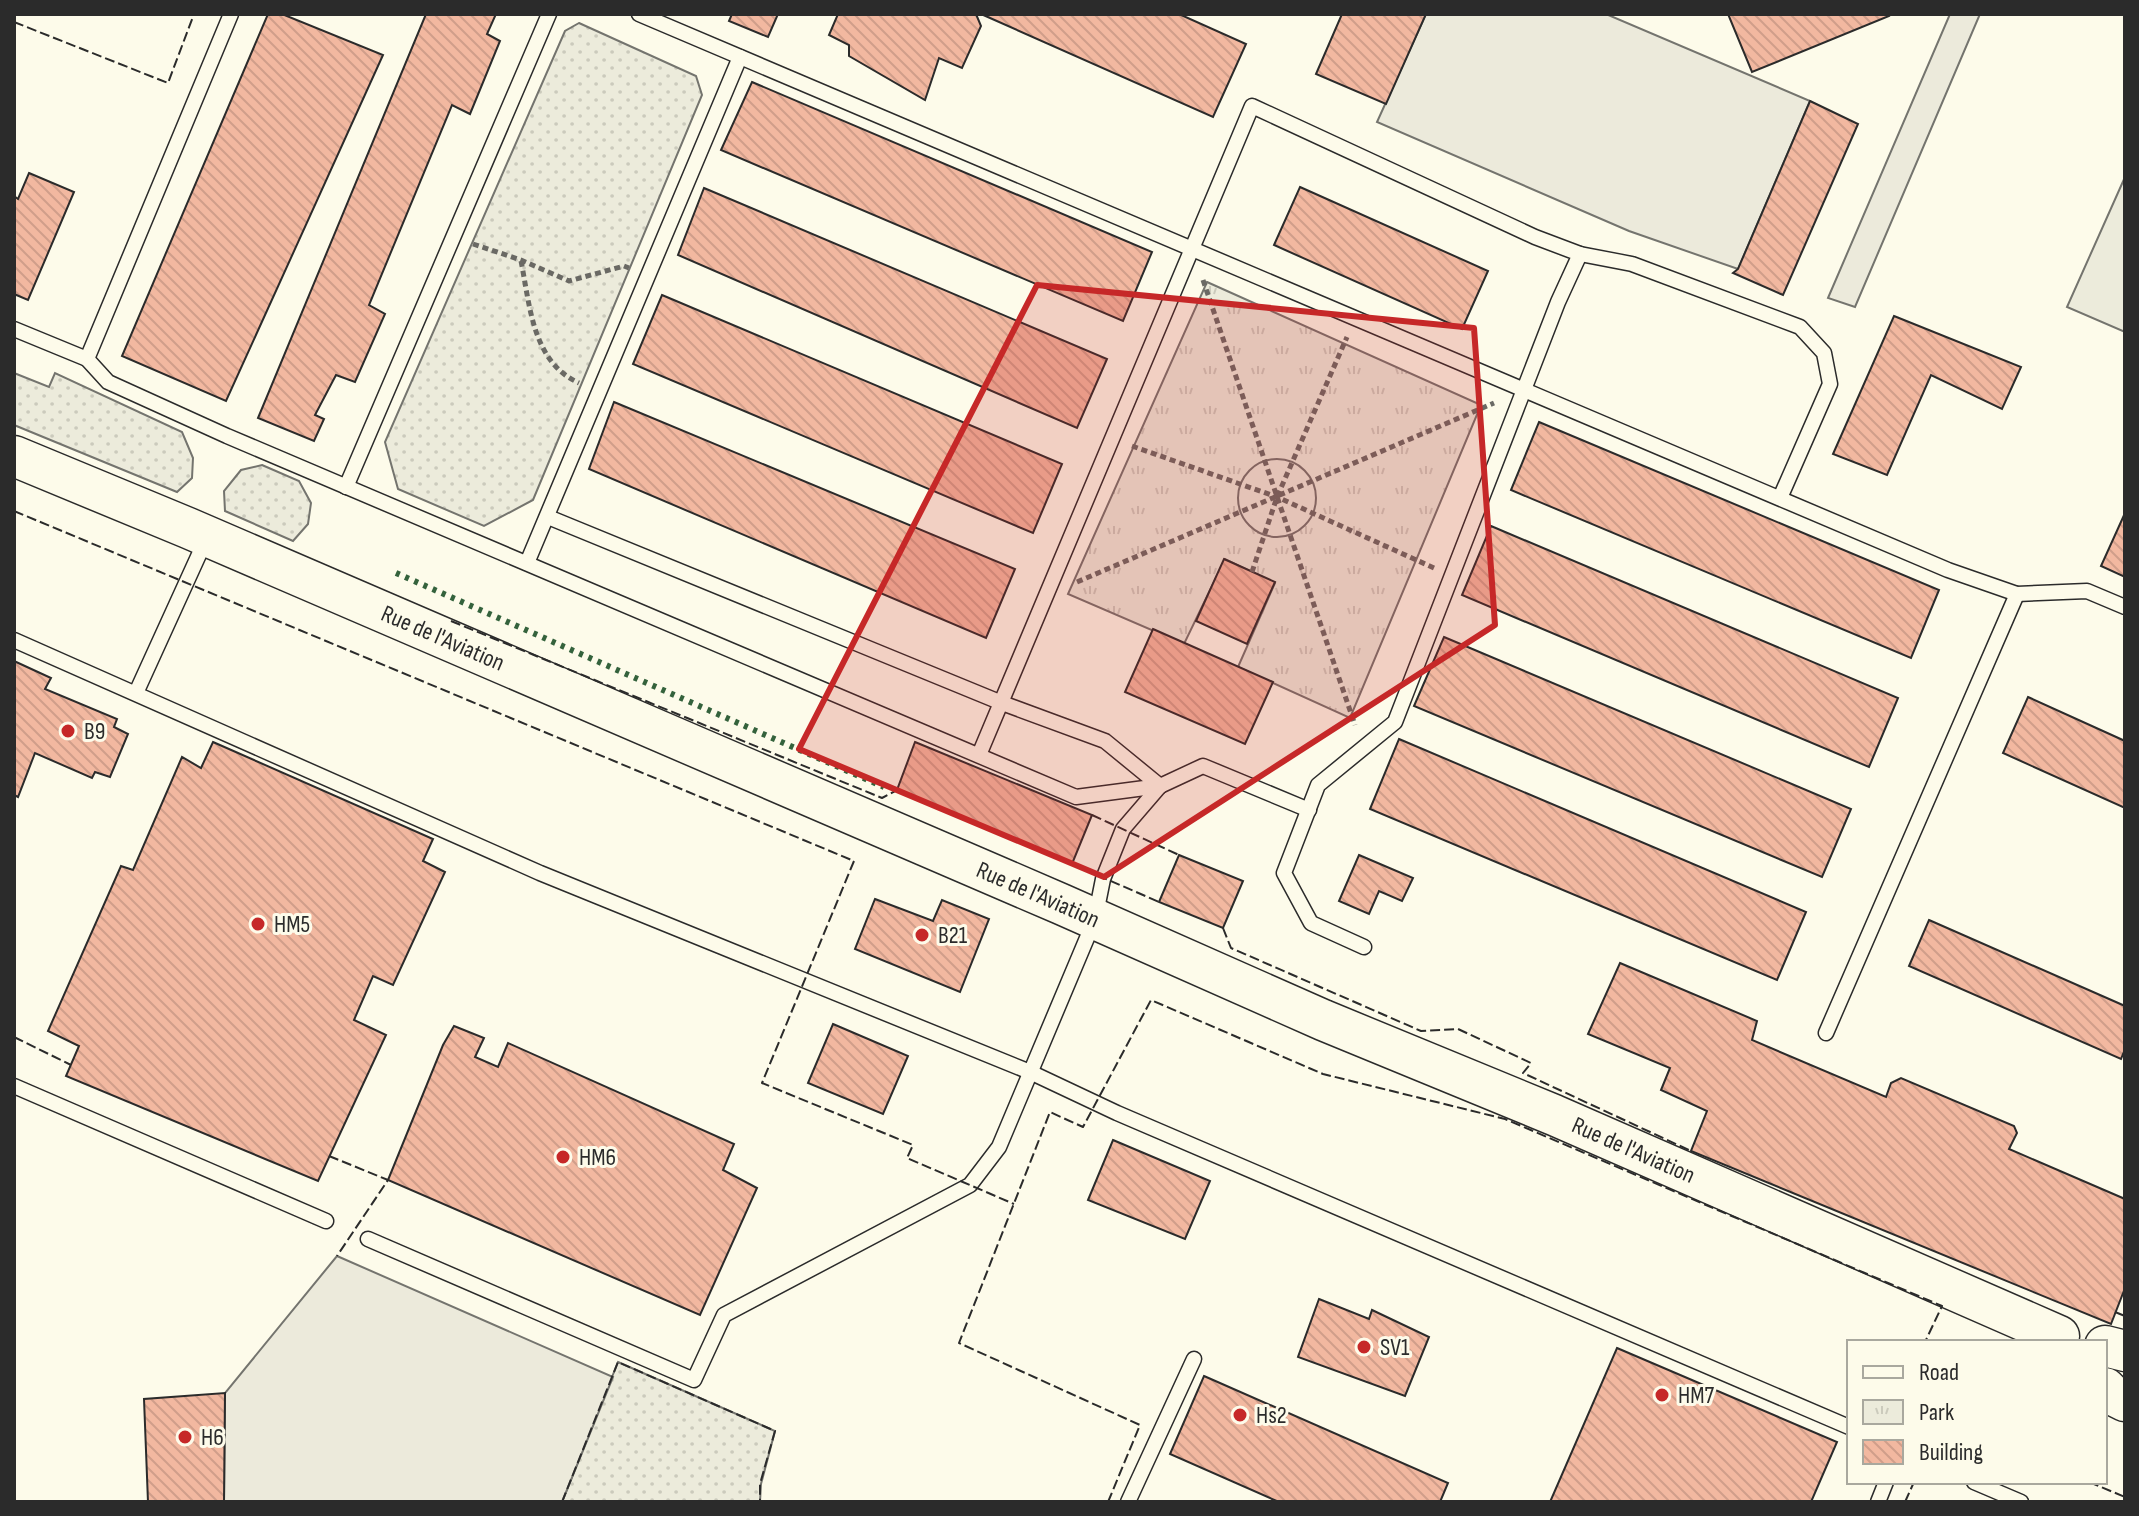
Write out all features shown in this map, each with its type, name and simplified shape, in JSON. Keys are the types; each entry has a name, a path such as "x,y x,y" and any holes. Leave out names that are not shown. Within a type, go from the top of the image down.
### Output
{"street":[{"name":"Rue de l'Aviation","path":"14,456 1095,919 1323,1020 1554,1115 2067,1340"},
{"path":"2107,1390 2125,1401"}],"lane":[{"path":"87,359 231,14"},
{"path":"346,487 549,14"},
{"path":"639,14 1948,570 2017,594 2087,591 2125,607"},
{"path":"527,563 740,57"},
{"path":"979,755 1252,106 1535,237 1580,254 1632,264 1800,327 1824,353 1830,384 1780,498"},
{"path":"1364,947 1311,923 1284,873 1318,785 1395,722 1580,254"},
{"path":"14,329 87,359 108,382 346,487 1076,797 1160,786 1203,766 1309,810"},
{"path":"548,517 1002,703 1105,741 1160,786"},
{"path":"136,693 207,537"},
{"path":"1826,1033 2017,594"},
{"path":"14,640 540,873 1030,1072 1117,1113 1847,1426"},
{"path":"368,1239 694,1380 724,1315 970,1185 999,1147 1095,919 1103,879 1123,829 1160,786"},
{"path":"14,1086 326,1221"},
{"path":"1128,1502 1194,1359"},
{"path":"1996,1486 2021,1502"}],"path":[{"path":"454,238 521,260 569,281 624,266 648,278"},
{"path":"1192,249 1363,748"},
{"path":"521,260 537,335 550,361 565,377 600,393"},
{"path":"1252,572 1277,497 1356,318"},
{"path":"1048,594 1524,390"},
{"path":"1113,439 1277,497 1452,575"}],"highlighted area":[{"path":"1037,285 1474,328 1495,625 1104,877 799,749"}],"green space":[{"path":"579,23 696,76 702,95 533,500 484,526 398,489 385,442 565,31"},
{"path":"2125,177 2125,332 2067,307"},
{"path":"1207,282 1481,405 1350,718 1238,667 1275,583 1225,559 1184,644 1068,594"},
{"path":"14,373 49,387 55,373 182,432 193,458 192,478 177,492 14,425"},
{"path":"262,465 299,481 311,503 308,524 293,541 225,511 224,491 241,470"},
{"path":"618,1362 775,1431 761,1484 760,1502 562,1502"}],"shaded area":[{"path":"1426,14 1606,14 1810,101 1738,269 1629,231 1377,122"},
{"path":"1950,14 1980,14 1855,307 1828,298"},
{"path":"1277,459 1292,462 1305,470 1313,483 1316,498 1313,513 1305,526 1292,534 1277,537 1262,534 1249,526 1241,513 1238,498 1241,483 1249,470 1262,462"},
{"path":"337,1256 613,1377 562,1502 224,1502 225,1393"}],"building":[{"path":"268,14 282,14 383,55 226,401 122,356"},
{"path":"426,14 496,14 487,34 500,41 470,114 452,105 369,305 385,314 355,382 336,375 315,415 324,419 314,441 258,418"},
{"path":"732,14 778,14 768,37 729,21"},
{"path":"838,14 976,14 981,26 962,68 939,58 925,100 849,56 849,45 829,35"},
{"path":"981,14 1179,14 1246,44 1213,117"},
{"path":"1342,14 1426,14 1386,104 1316,74"},
{"path":"1728,14 1888,14 1889,16 1752,72"},
{"path":"752,82 1152,252 1123,321 721,150"},
{"path":"1810,101 1858,124 1783,295 1733,273 1738,269"},
{"path":"29,173 74,192 28,300 14,294 14,196 18,199"},
{"path":"1300,187 1488,271 1462,329 1274,245"},
{"path":"704,188 1107,359 1077,428 678,255"},
{"path":"662,295 1062,464 1033,533 633,364"},
{"path":"1894,316 2021,367 2002,409 1931,375 1887,475 1833,454"},
{"path":"614,402 1015,569 986,638 589,469"},
{"path":"1539,422 1939,590 1911,658 1511,490"},
{"path":"2125,513 2125,577 2101,566"},
{"path":"1491,526 1898,698 1869,767 1462,595"},
{"path":"1224,559 1275,582 1247,644 1196,621"},
{"path":"1153,629 1273,682 1245,744 1125,692"},
{"path":"1444,637 1851,809 1822,877 1414,706"},
{"name":"B9","path":"14,661 51,678 45,689 117,719 114,727 128,734 110,777 95,772 92,778 35,753 18,797 14,795"},
{"path":"2028,697 2125,741 2125,808 2003,753"},
{"path":"1399,739 1806,912 1777,980 1370,809"},
{"name":"HM5","path":"213,742 433,839 423,861 445,872 393,985 373,976 354,1020 386,1035 318,1181 66,1076 79,1046 48,1031 121,866 133,870 182,757 201,768"},
{"path":"915,742 1092,815 1072,864 897,790"},
{"path":"1179,855 1243,881 1223,928 1159,902"},
{"path":"1359,855 1413,878 1402,901 1379,891 1369,914 1339,901"},
{"name":"B21","path":"875,899 933,921 942,900 989,919 960,992 855,949"},
{"path":"1929,920 2125,1006 2125,1049 2121,1059 1909,966"},
{"path":"1620,963 1757,1021 1752,1040 1886,1097 1891,1083 1901,1078 2014,1126 2017,1133 2009,1149 2125,1199 2125,1288 2111,1324 1691,1151 1707,1111 1661,1090 1670,1068 1588,1034"},
{"path":"833,1024 908,1056 883,1114 808,1083"},
{"name":"HM6","path":"454,1026 484,1038 475,1057 498,1067 508,1043 734,1144 723,1170 757,1188 700,1315 388,1180 443,1045"},
{"path":"1113,1140 1210,1181 1185,1239 1088,1200"},
{"name":"SV1","path":"1319,1299 1369,1319 1372,1310 1429,1337 1405,1396 1298,1357"},
{"name":"HM7","path":"1617,1348 1837,1442 1811,1502 1550,1502"},
{"name":"Hs2","path":"1204,1376 1448,1483 1440,1502 1279,1502 1170,1454"},
{"name":"H6","path":"225,1393 224,1502 148,1502 144,1399"}],"hedge":[{"path":"396,573 884,787"}],"fence":[{"path":"14,22 168,83 194,14"},
{"path":"14,511 854,861 762,1083 913,1145 907,1158 1014,1204"},
{"path":"451,621 882,798 897,790"},
{"path":"1092,815 1179,855"},
{"path":"1072,864 1159,902"},
{"path":"1223,928 1231,948 1421,1031 1458,1029 1531,1063 1523,1073 1691,1151"},
{"path":"1108,1502 1140,1425 959,1343 1050,1112 1083,1127 1151,1000 1323,1074 1505,1119 1942,1306 1926,1340"},
{"path":"14,1037 71,1065"},
{"path":"329,1156 388,1180 337,1256"},
{"path":"2115,1312 2125,1316"},
{"path":"562,1502 618,1362 775,1431 760,1484 760,1502"},
{"path":"1905,1502 1913,1484"},
{"path":"2094,1484 2125,1497"}],"place":[{"name":"B9","path":"68,731"},
{"name":"HM5","path":"258,924"},
{"name":"B21","path":"922,935"},
{"name":"HM6","path":"563,1157"},
{"name":"SV1","path":"1364,1347"},
{"name":"HM7","path":"1662,1395"},
{"name":"Hs2","path":"1240,1415"},
{"name":"H6","path":"185,1437"}]}
